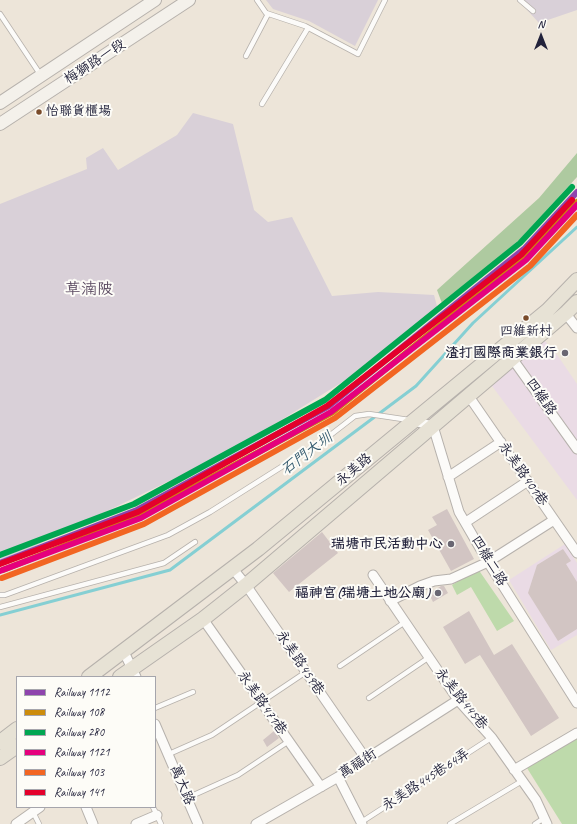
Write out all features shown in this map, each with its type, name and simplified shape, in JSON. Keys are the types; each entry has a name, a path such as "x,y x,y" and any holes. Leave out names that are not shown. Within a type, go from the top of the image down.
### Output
{"main road":[{"name":"永美路","path":"90,676 233,569 503,348 547,311 577,280"},
{"name":"永美路","path":"124,676 134,673 246,585 468,395 566,314 577,302"},
{"path":"0,740 16,730"},
{"path":"0,758 16,747"}],"street":[{"name":"梅獅路一段","path":"0,103 155,0"},
{"name":"梅獅路一段","path":"0,124 189,0"},
{"path":"566,314 577,328"},
{"name":"四維路","path":"503,348 513,358 577,449"},
{"name":"永美路401巷","path":"468,395 577,553"},
{"path":"413,421 433,426"},
{"name":"四維二路","path":"433,426 459,512 488,562 577,703"},
{"path":"448,477 501,442"},
{"path":"466,522 528,482"},
{"path":"390,601 420,586 434,581 451,579 488,562 554,520"},
{"name":"永美路459巷","path":"233,569 246,585 366,759"},
{"name":"永美路445巷","path":"373,575 458,700 492,738 536,800 546,821"},
{"name":"永美路471巷","path":"203,620 321,787"},
{"path":"124,652 134,673"},
{"name":"萬福街","path":"256,824 338,778 458,700"},
{"name":"萬大路","path":"156,726 198,824"},
{"path":"514,770 577,733"},
{"path":"338,778 361,823"},
{"path":"86,808 93,824"},
{"path":"16,824 37,809"},
{"path":"136,824 155,811"}],"lane":[{"path":"257,0 268,14 308,28 358,54 385,0"},
{"path":"520,0 533,11"},
{"path":"0,14 41,76"},
{"path":"246,56 268,14"},
{"path":"262,104 308,28"},
{"path":"0,594 5,595 168,535 210,512 324,440 355,416 373,415 383,418 413,421"},
{"path":"0,607 164,563 177,556 195,542"},
{"path":"340,666 404,622"},
{"path":"369,698 428,658"},
{"path":"169,754 212,735 306,672"},
{"path":"156,708 193,692"},
{"name":"永美路445巷64弄","path":"361,823 492,738"},
{"path":"187,798 238,775 289,741"},
{"path":"450,824 522,781"},
{"path":"37,809 39,824"},
{"path":"155,811 161,824"},
{"path":"535,824 546,821"}],"shaded area":[{"path":"266,0 378,0 355,46 309,21 273,9"},
{"path":"518,0 577,0 577,10 539,23"},
{"path":"193,113 233,124 254,210 268,222 292,217 332,296 378,292 434,295 438,310 352,376 233,450 0,563 0,204 87,169 86,158 103,148 118,170 177,135"},
{"path":"543,339 558,356 577,384 577,500 492,386"},
{"path":"565,544 577,563 577,635 551,650 509,580"}],"green space":[{"path":"577,153 577,177 520,239 443,306 437,290 539,198"},
{"path":"478,569 514,621 497,631 471,587 457,595 452,585"},
{"path":"577,737 577,824 562,824 527,768"}],"building":[{"name":"瑞塘市民活動中心","path":"447,509 474,559 451,571 428,530 437,525 432,517"},
{"path":"322,532 338,553 289,592 273,573"},
{"path":"563,549 571,561 566,564 577,582 577,629 558,641 528,593 537,565"},
{"name":"福神宮(瑞塘土地公廟)","path":"441,586 444,586 448,593 433,602 429,594"},
{"path":"469,611 494,655 512,644 559,718 531,736 480,655 465,664 443,627"},
{"path":"274,731 279,738 267,747 263,740"}],"waterway":[{"name":"石門大圳","path":"0,615 170,570 416,386 473,323 577,227"}],"rail line":[{"name":"280","path":"0,555 134,504 325,400 520,243 572,187"},
{"name":"1112","path":"0,563 137,510 329,406 525,248 577,192"},
{"name":"141","path":"0,564 138,512 327,406 521,255 572,200"},
{"name":"108","path":"3,570 140,516 333,412 529,253 577,202"},
{"name":"1121","path":"0,571 141,518 331,412 526,260 577,205"},
{"name":"103","path":"2,578 144,524 335,418 530,266 577,215"}],"place":[{"name":"怡聯貨櫃場","path":"39,112"},
{"name":"四維新村","path":"526,318"},
{"name":"渣打國際商業銀行","path":"565,353"},
{"name":"瑞塘市民活動中心","path":"451,544"},
{"name":"福神宮(瑞塘土地公廟)","path":"438,593"}],"district":[{"name":"草湳陂","path":"89,290"}]}
